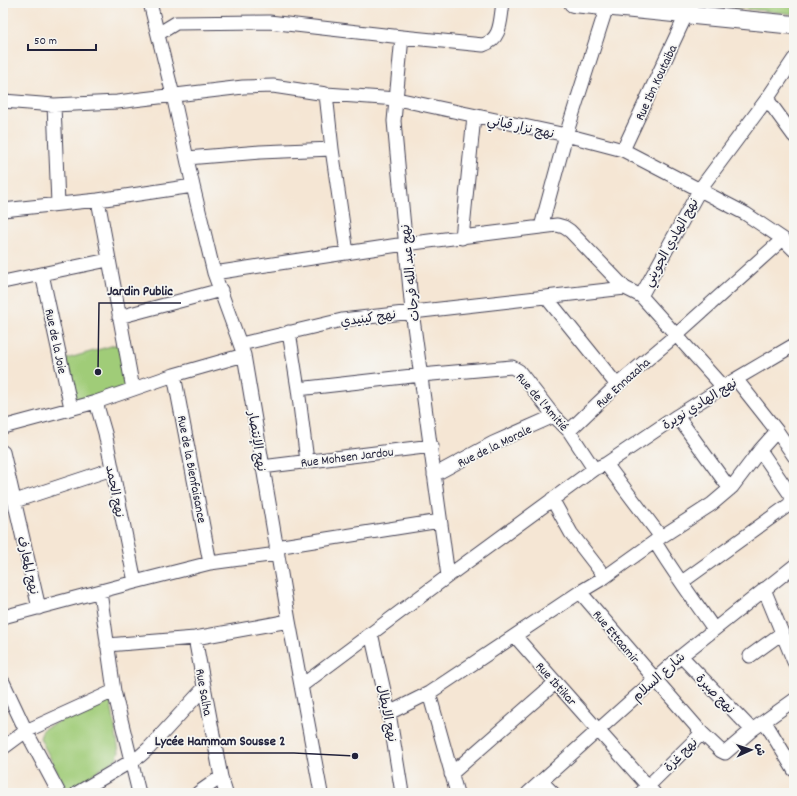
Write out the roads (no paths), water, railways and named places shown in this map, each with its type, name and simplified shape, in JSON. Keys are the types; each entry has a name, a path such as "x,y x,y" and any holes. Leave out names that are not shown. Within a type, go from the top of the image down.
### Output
{"highway":[{"path":"573,3 687,13 794,25"}],"street":[{"name":"نهج الإنتصار","path":"150,3 174,95 193,186 214,273 242,349 289,621 321,793"},
{"path":"158,34 176,23 269,22 483,45 491,42 496,36 503,3"},
{"path":"541,227 566,135 607,6"},
{"name":"Rue Ibn Koutaiba","path":"623,150 687,13"},
{"name":"نهج عبد الله فرحات","path":"402,37 394,121 412,311 432,446 434,475 448,576"},
{"path":"700,189 792,66"},
{"name":"نهج نزار قباني","path":"3,101 54,104 117,102 243,86 273,86 326,94 397,99 566,135 623,150 746,214 783,239 794,250"},
{"path":"326,94 332,149 347,253"},
{"path":"767,99 794,136"},
{"path":"54,104 58,204"},
{"path":"462,238 474,116"},
{"path":"187,158 260,152 332,149"},
{"path":"3,210 98,200 193,186"},
{"name":"نهج الهادي الجويني","path":"641,296 700,189"},
{"path":"98,200 132,389"},
{"path":"214,273 405,244 557,225 570,231 625,288 641,296 723,387"},
{"name":"Rue Ennazaha","path":"569,431 617,385 676,335 783,239"},
{"path":"3,282 108,260"},
{"name":"Rue de la Joie","path":"42,274 71,408"},
{"name":"نهج كينيدي","path":"3,427 96,402 174,376 289,332 342,320 625,288"},
{"path":"119,317 221,290"},
{"path":"546,297 617,385"},
{"path":"289,332 307,461"},
{"name":"نهج الهادي نويرة","path":"371,633 552,499 600,466 736,379 792,349"},
{"name":"Rue de l'Amitié","path":"298,389 421,375 512,367 519,371 554,416 600,466 658,539 670,565 714,629"},
{"name":"Rue de la Bienfaisance","path":"174,376 210,563"},
{"path":"736,379 793,453"},
{"name":"نهج الحمد","path":"96,402 105,434 135,582"},
{"name":"Rue de la Morale","path":"434,475 493,444 554,416"},
{"path":"677,416 730,489"},
{"path":"389,713 429,693 580,592 605,577 658,539 704,510 730,489 760,450 777,431"},
{"name":"Rue Mohsen Jardou","path":"262,467 432,446"},
{"path":"682,582 790,504 792,498 760,450"},
{"name":"نهج المعارف","path":"3,452 39,608"},
{"path":"15,501 112,469"},
{"path":"552,499 571,533 605,577"},
{"path":"3,617 210,563 440,521"},
{"name":"شارع السلام","path":"528,793 681,656 794,566"},
{"path":"764,589 794,662"},
{"path":"100,592 114,691 139,793"},
{"name":"Rue Ettaamir","path":"580,592 702,733 721,751 725,753 752,730"},
{"path":"107,645 195,638 289,621"},
{"path":"301,686 371,633"},
{"name":"نهج الابطال","path":"371,633 389,713 402,793"},
{"path":"750,656 782,633"},
{"name":"Rue Ibtikar","path":"515,636 555,683 599,730 648,791"},
{"name":"Rue Salha","path":"195,638 221,777 226,793"},
{"name":"نهج صبرة","path":"681,656 752,730"},
{"path":"3,682 26,731 59,793"},
{"path":"451,774 555,683"},
{"path":"77,793 131,762 149,748 204,688"},
{"path":"3,748 26,731 114,691"},
{"path":"429,693 456,793"},
{"path":"752,730 794,700"},
{"path":"765,722 794,770"},
{"name":"نهج غزة","path":"648,791 702,733"},
{"path":"198,793 221,777"},
{"path":"541,780 553,793"}],"place":[{"name":"Jardin Public","path":"98,372"},
{"name":"Lycée Hammam Sousse 2","path":"355,756"}]}
